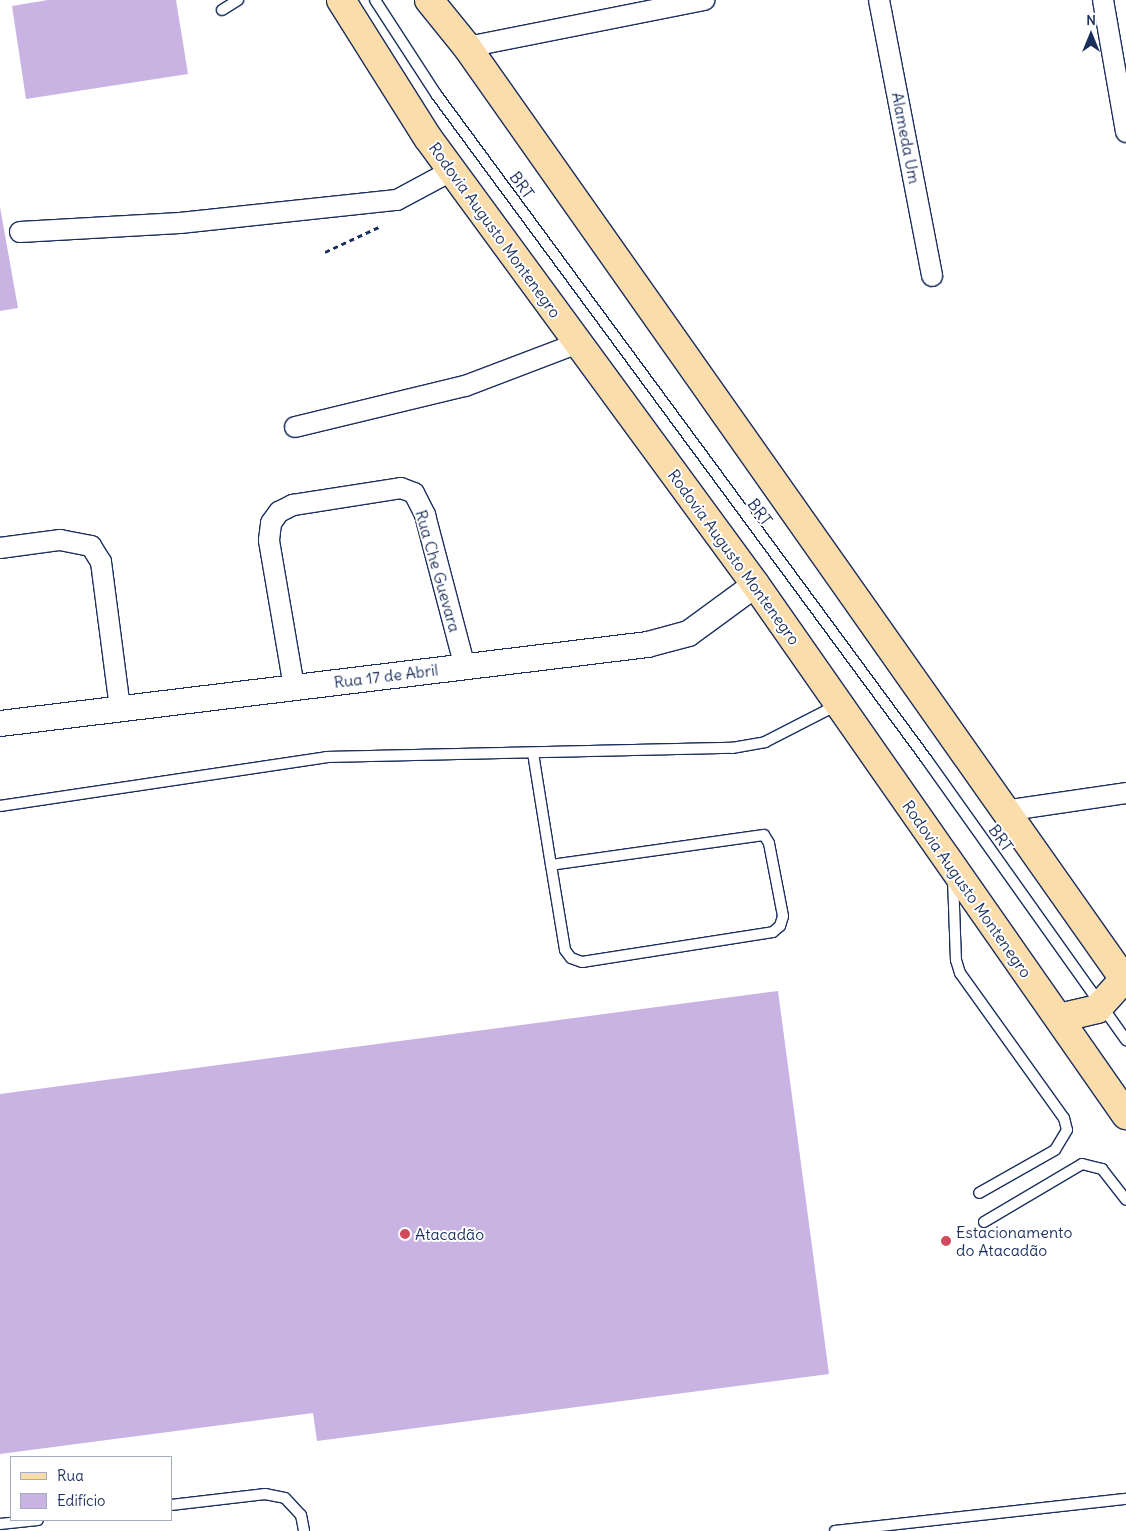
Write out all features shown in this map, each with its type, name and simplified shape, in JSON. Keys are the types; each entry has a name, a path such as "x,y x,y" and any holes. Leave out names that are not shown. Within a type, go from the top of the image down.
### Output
{"main road":[{"name":"Rodovia Augusto Montenegro","path":"341,0 452,171 754,584 1126,1115"},
{"path":"429,0 467,47 1125,981 1102,1006 1085,1015 1059,1018"}],"street":[{"path":"467,47 704,0"},
{"name":"Alameda Um","path":"879,0 932,276"},
{"path":"1103,0 1126,132"},
{"path":"20,232 180,223 397,200 452,171"},
{"path":"295,427 465,386 578,344"},
{"name":"Rua Che Guevara","path":"294,687 269,540 272,523 279,512 293,505 401,488 414,493 425,515 465,667"},
{"path":"0,548 60,540 91,546 101,562 120,708"},
{"name":"Rua 17 de Abril","path":"0,722 648,644 680,635 726,608 754,584"},
{"path":"1004,811 1126,793"}],"lane":[{"path":"222,10 238,0"},
{"name":"BRT","path":"375,0 436,94 1126,1040"},
{"path":"0,806 326,757 732,748 765,742 838,704"},
{"path":"533,753 551,864 566,950 582,962 773,932 780,926 779,898 764,835 551,864"},
{"path":"953,870 956,960 960,974 1064,1118 1067,1130 1055,1150 979,1194"},
{"path":"984,1222 1082,1164 1102,1170 1126,1200"},
{"path":"172,1505 265,1494 285,1498 301,1515 304,1531"},
{"path":"835,1531 1126,1499"},
{"path":"0,1524 28,1521"}],"building":[{"path":"48,0 176,0 188,74 26,99 12,6"},
{"path":"0,207 18,308 0,311"},
{"name":"Atacadão","path":"778,991 829,1374 317,1441 313,1413 0,1454 0,1094"}],"place":[{"name":"Atacadão","path":"405,1234"},
{"name":"Estacionamento do Atacadão","path":"946,1241"}]}
